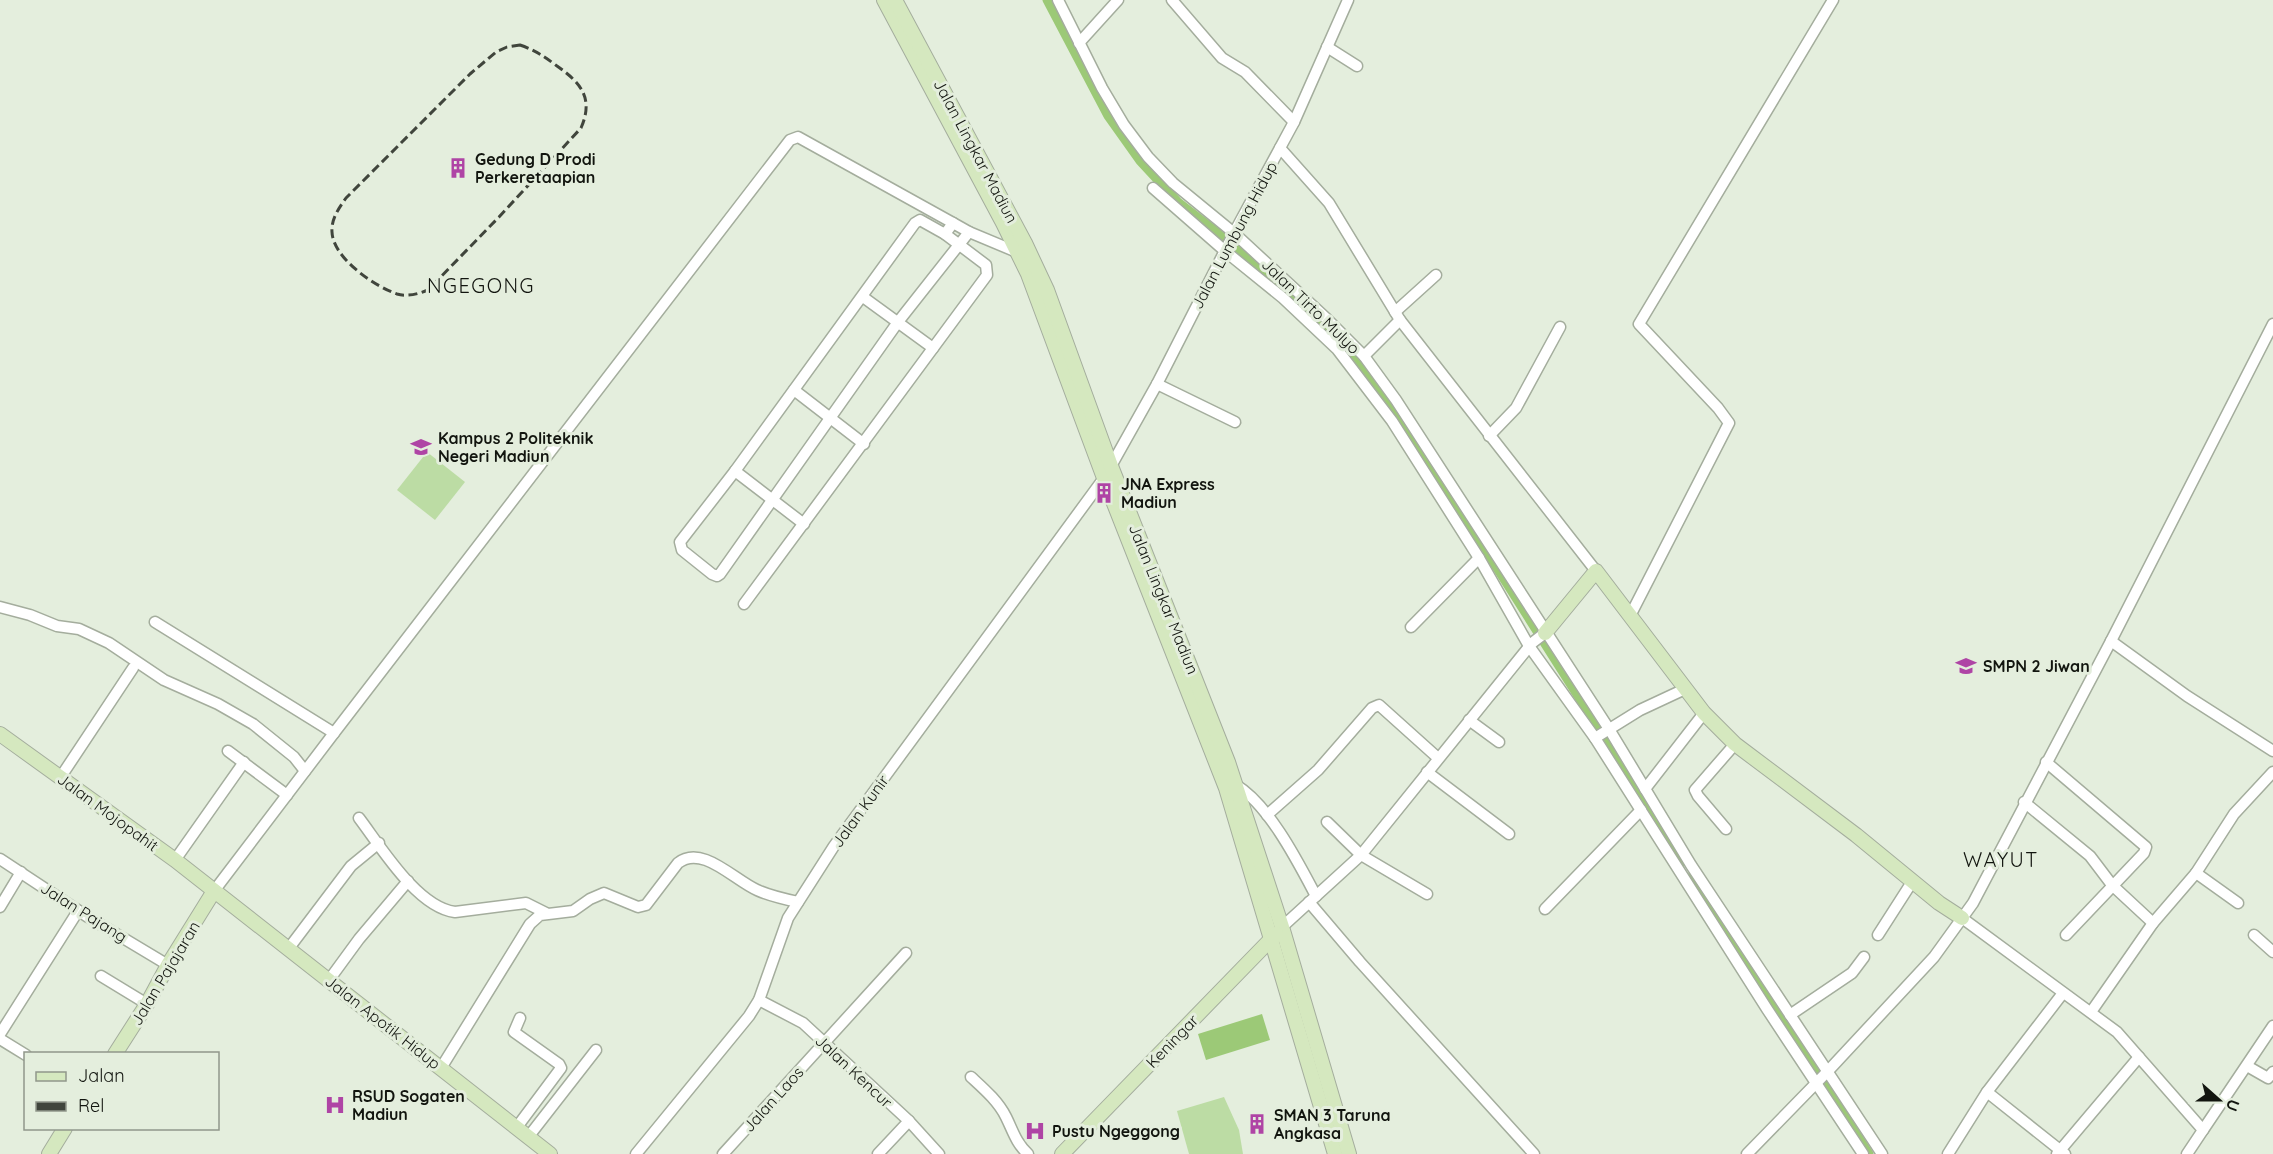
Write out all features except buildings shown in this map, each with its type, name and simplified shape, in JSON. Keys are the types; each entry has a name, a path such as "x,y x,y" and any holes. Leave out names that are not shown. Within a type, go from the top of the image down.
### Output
{"main road":[{"name":"Jalan Lingkar Madiun","path":"884,0 1028,274 1108,472 1231,787 1277,933 1328,1108 1335,1154"},
{"name":"Jalan Lingkar Madiun","path":"899,2 1036,266 1108,472"},
{"path":"1546,632 1596,571 1631,614 1704,713 1736,744 1856,835 1912,882 1962,918"},
{"name":"Jalan Mojopahit","path":"0,734 175,860 214,891"},
{"name":"Jalan Apotik Hidup","path":"214,891 550,1154"},
{"name":"Jalan Pajajaran","path":"116,1052 214,891"},
{"name":"Keningar","path":"1062,1154 1277,933"},
{"name":"Jalan Lingkar Madiun","path":"1328,1108 1349,1154"},
{"path":"49,1154 64,1130"}],"street":[{"name":"Jalan Tirto Mulyo","path":"1058,0 1119,116 1148,157 1181,190 1364,356 1546,632 1602,733"},
{"path":"1079,43 1118,0"},
{"path":"1172,0 1222,58 1245,72 1294,122"},
{"name":"Jalan Lumbung Hidup","path":"1108,472 1157,384 1294,122 1348,0"},
{"path":"1631,614 1729,423 1718,408 1639,324 1833,0"},
{"path":"1327,47 1357,66"},
{"path":"214,891 790,140 798,137 969,232 1017,252"},
{"path":"1280,148 1329,203 1398,316 1596,571"},
{"path":"1153,188 1282,298 1337,349 1392,421 1479,558 1530,645 1645,789 1691,866 1882,1154"},
{"path":"744,604 987,275 986,265 959,244 925,220 917,221 735,471 680,542 682,550 712,574 717,576 720,574 898,322 959,244 969,232"},
{"path":"945,234 953,223"},
{"path":"1364,356 1436,275"},
{"path":"863,297 933,348"},
{"path":"1747,1154 1828,1072 1934,957 1973,903 2273,324"},
{"path":"1489,436 1516,408 1560,327"},
{"path":"1157,384 1235,422"},
{"path":"794,390 864,444"},
{"path":"735,471 804,524"},
{"name":"Jalan Kunir","path":"636,1154 749,1016 759,1000 783,928 834,846 1108,472"},
{"path":"1411,627 1479,558"},
{"path":"0,607 96,636 120,649 156,676 218,704 253,724 294,757 305,771"},
{"path":"155,622 334,733"},
{"path":"1277,933 1361,855 1530,645 1546,632"},
{"path":"2110,641 2187,696 2273,751"},
{"path":"60,778 133,668"},
{"path":"1602,733 1640,710 1685,689"},
{"path":"1267,815 1318,770 1372,708 1379,705 1438,758"},
{"path":"1645,789 1704,713"},
{"path":"1469,720 1500,742"},
{"path":"1602,733 1641,810 1863,1154"},
{"path":"1726,829 1695,790 1736,744"},
{"path":"228,751 287,795"},
{"path":"175,860 244,762"},
{"path":"2046,762 2144,844 2144,853 2066,935"},
{"path":"1427,772 1509,834"},
{"path":"2091,1012 2153,923 2196,873 2234,814 2273,772"},
{"path":"1231,787 1252,796 1267,815 1301,868 1312,899 1360,962 1534,1154"},
{"path":"2024,802 2090,856 2112,885 2153,923"},
{"path":"1545,909 1641,810"},
{"path":"359,818 408,881 444,910 456,912 526,903 546,913"},
{"path":"1327,822 1361,855 1427,894"},
{"path":"289,948 351,866 379,843"},
{"path":"441,1068 535,918 546,913 573,911 590,899 604,893 638,907 646,905 678,863 693,857 712,863 756,890 798,902"},
{"name":"Jalan Pajang","path":"0,859 78,911 168,965"},
{"path":"0,907 21,872"},
{"path":"2196,873 2238,903"},
{"path":"329,980 359,939 408,881"},
{"path":"1878,934 1912,882"},
{"path":"0,1034 78,911"},
{"path":"1962,918 2117,1032 2203,1130"},
{"path":"2254,935 2273,952"},
{"name":"Jalan Laos","path":"723,1154 906,953"},
{"path":"1790,1015 1852,973 1864,957"},
{"path":"101,976 147,1004"},
{"path":"1948,1154 1987,1092 2063,993"},
{"name":"Jalan Kencur","path":"759,1000 803,1023 909,1121 939,1154"},
{"path":"517,1127 561,1068 559,1064 514,1032 520,1018"},
{"path":"2187,1154 2273,1026"},
{"path":"0,1039 24,1054"},
{"path":"529,1136 597,1050"},
{"path":"1987,1092 2061,1153 2139,1058"},
{"path":"2247,1066 2268,1078 2273,1072"},
{"path":"971,1077 996,1101 1006,1117 1012,1134 1028,1154"},
{"path":"878,1154 909,1121"}],"shaded area":[{"path":"427,452 465,482 435,520 397,490"},
{"path":"1262,1014 1270,1040 1206,1060 1198,1034"},
{"path":"1224,1097 1239,1130 1243,1154 1189,1154 1177,1111"}],"waterway":[{"path":"1047,0 1108,116 1140,161 1178,202 1240,250 1348,350 1372,380 1492,561"},
{"path":"1490,557 1683,862"},
{"path":"1692,876 1869,1154"}],"railway":[{"path":"520,45 535,51 579,85 586,108 581,128 428,290 412,295 401,295 377,285 356,270 339,252 332,232 338,210 346,198 470,74 496,52 520,45"}],"place":[{"name":"Gedung D Prodi Perkeretaapian","path":"458,168"},
{"name":"Kampus 2 Politeknik Negeri Madiun","path":"421,447"},
{"name":"JNA Express Madiun","path":"1104,493"},
{"name":"SMPN 2 Jiwan","path":"1966,666"},
{"name":"RSUD Sogaten Madiun","path":"335,1105"},
{"name":"SMAN 3 Taruna Angkasa","path":"1257,1124"},
{"name":"Pustu Ngeggong","path":"1035,1131"}],"district":[{"name":"NGEGONG","path":"481,285"},
{"name":"WAYUT","path":"2001,859"}]}
